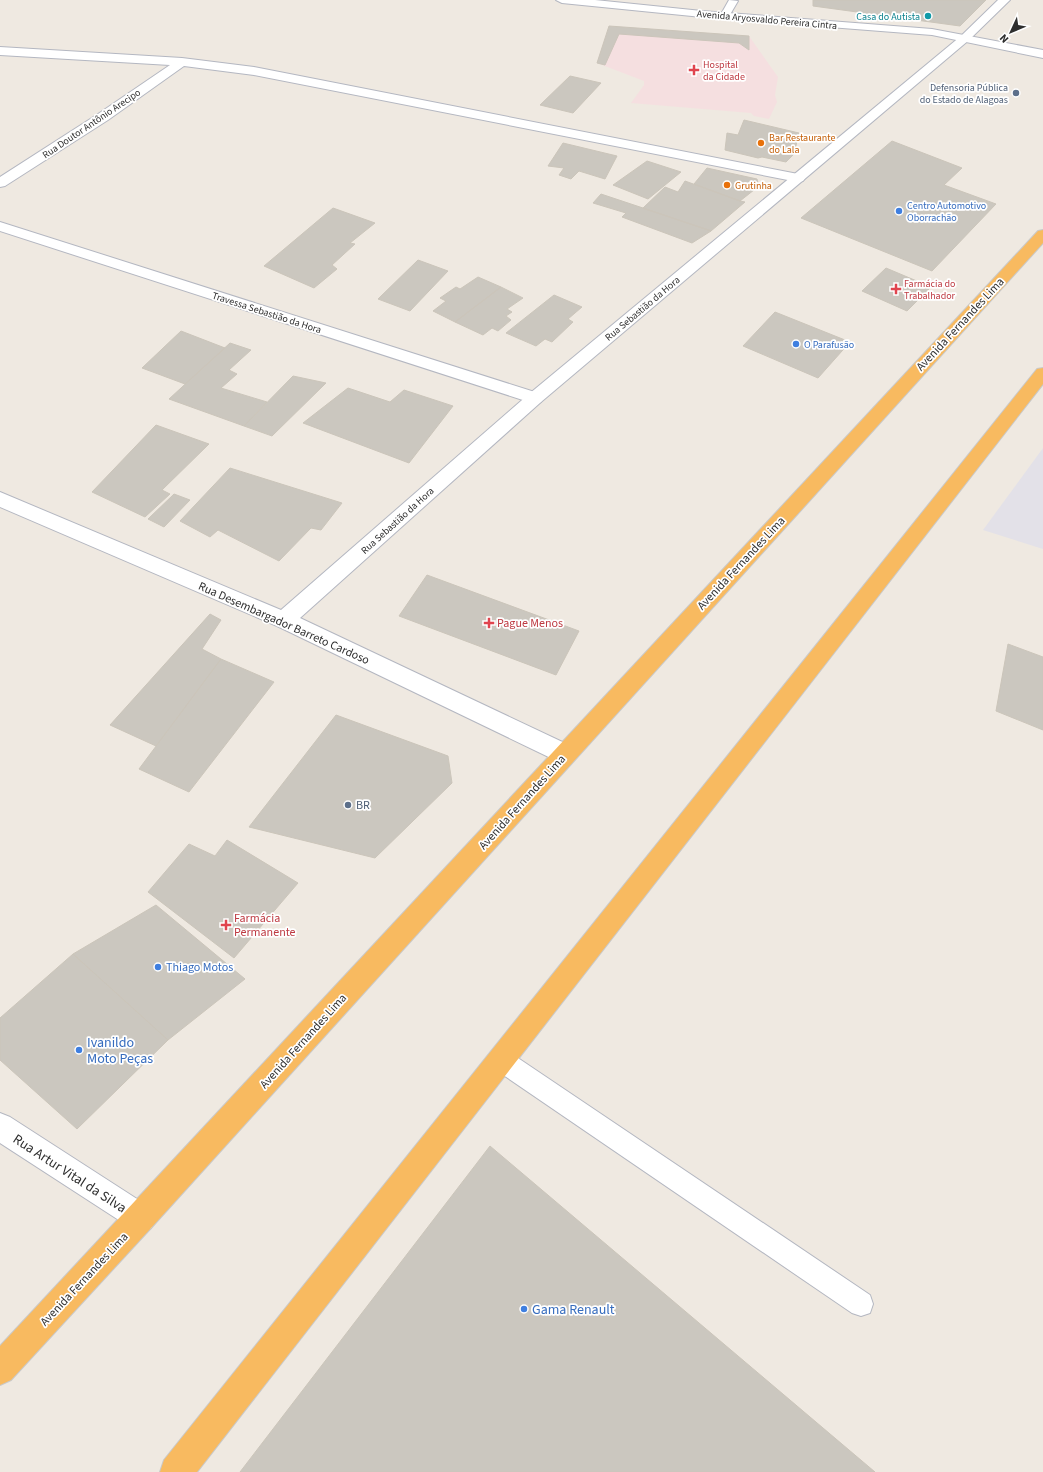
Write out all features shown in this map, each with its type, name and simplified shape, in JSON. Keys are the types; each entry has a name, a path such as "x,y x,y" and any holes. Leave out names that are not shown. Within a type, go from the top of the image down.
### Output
{"highway":[{"name":"Avenida Fernandes Lima","path":"0,1369 141,1218 1043,234"},
{"path":"176,1472 1043,373"}],"street":[{"name":"Avenida Aryosvaldo Pereira Cintra","path":"562,0 725,16 932,32 1043,54"},
{"name":"Rua Sebastião da Hora","path":"284,620 534,398 965,38 1004,0"},
{"path":"0,51 182,62 254,71 798,178"},
{"name":"Rua Doutor Antônio Arecipo","path":"0,183 103,117 182,62"},
{"name":"Travessa Sebastião da Hora","path":"0,226 534,398"},
{"name":"Rua Desembargador Barreto Cardoso","path":"0,499 284,620 565,754"},
{"name":"Rua Artur Vital da Silva","path":"0,1128 141,1218"}],"lane":[{"path":"725,16 733,1"},
{"path":"501,1060 861,1304"}],"shaded area":[{"name":"Hospital da Cidade","path":"609,26 749,36 778,77 775,95 777,102 769,119 754,116 751,113 631,103 644,85 644,81 597,63"},
{"path":"1043,448 1043,549 983,530"}],"building":[{"name":"Casa do Autista","path":"813,0 986,0 960,26 813,6"},
{"name":"Hospital da Cidade","path":"609,26 749,36 749,50 739,43 619,34 605,65 597,63"},
{"path":"570,76 601,83 573,113 540,105"},
{"name":"Bar Restaurante do Lala","path":"744,120 799,133 794,154 786,162 762,157 758,158 725,150 727,133 738,135"},
{"name":"Centro Automotivo Oborrachão","path":"892,141 962,168 944,185 996,204 932,271 801,218"},
{"path":"563,143 617,156 605,179 579,171 571,179 559,175 564,168 548,166"},
{"path":"647,161 681,172 648,199 613,185"},
{"name":"Grutinha","path":"707,168 757,179 759,186 740,201 694,184"},
{"path":"685,181 745,202 711,231 643,208 665,187 678,192"},
{"path":"601,194 711,231 692,243 622,217 626,213 593,203"},
{"path":"333,208 375,223 350,243 355,244 332,265 337,269 314,288 264,266"},
{"path":"418,260 448,271 410,311 378,299"},
{"name":"Farmácia do Trabalhador","path":"886,268 931,287 907,311 862,291"},
{"path":"478,277 501,287 455,322 433,311 446,301 440,298 456,287 460,289"},
{"path":"501,287 523,298 507,309 512,312 506,316 511,320 498,331 492,328 483,335 455,322"},
{"path":"554,295 582,307 568,319 573,322 552,342 545,339 536,346 506,333"},
{"name":"O Parafusão","path":"775,312 850,342 818,378 743,346"},
{"path":"181,331 225,348 185,384 142,368"},
{"path":"230,343 251,350 229,370 237,374 221,388 267,402 244,426 169,399"},
{"path":"293,376 326,383 272,436 244,426"},
{"path":"348,388 390,402 404,390 453,406 409,463 303,423"},
{"path":"156,425 209,444 162,490 170,494 145,517 92,492"},
{"path":"230,468 342,503 321,530 311,528 279,561 218,530 210,537 180,521"},
{"path":"174,494 190,500 164,527 148,519"},
{"name":"Pague Menos","path":"427,575 579,631 556,675 399,616"},
{"path":"210,614 221,620 202,649 221,659 156,746 110,725"},
{"path":"1008,644 1043,657 1043,730 996,711"},
{"path":"221,659 274,682 189,792 139,769"},
{"name":"BR","path":"336,715 448,756 452,783 375,858 249,827"},
{"name":"Farmácia Permanente","path":"227,840 298,883 234,958 148,892 189,844 215,856"},
{"name":"Thiago Motos","path":"156,905 245,979 168,1040 73,954"},
{"name":"Ivanildo Moto Peças","path":"73,954 168,1040 77,1129 0,1060 0,1018"},
{"name":"Gama Renault","path":"490,1146 875,1472 240,1472"}],"place":[{"name":"Casa do Autista","path":"928,16"},
{"name":"Hospital da Cidade","path":"694,70"},
{"name":"Defensoria Pública do Estado de Alagoas","path":"1016,93"},
{"name":"Bar Restaurante do Lala","path":"761,143"},
{"name":"Grutinha","path":"727,185"},
{"name":"Centro Automotivo Oborrachão","path":"899,211"},
{"name":"Farmácia do Trabalhador","path":"896,289"},
{"name":"O Parafusão","path":"796,344"},
{"name":"Pague Menos","path":"489,623"},
{"name":"BR","path":"348,805"},
{"name":"Farmácia Permanente","path":"226,925"},
{"name":"Thiago Motos","path":"158,967"},
{"name":"Ivanildo Moto Peças","path":"79,1050"},
{"name":"Gama Renault","path":"524,1309"}]}
